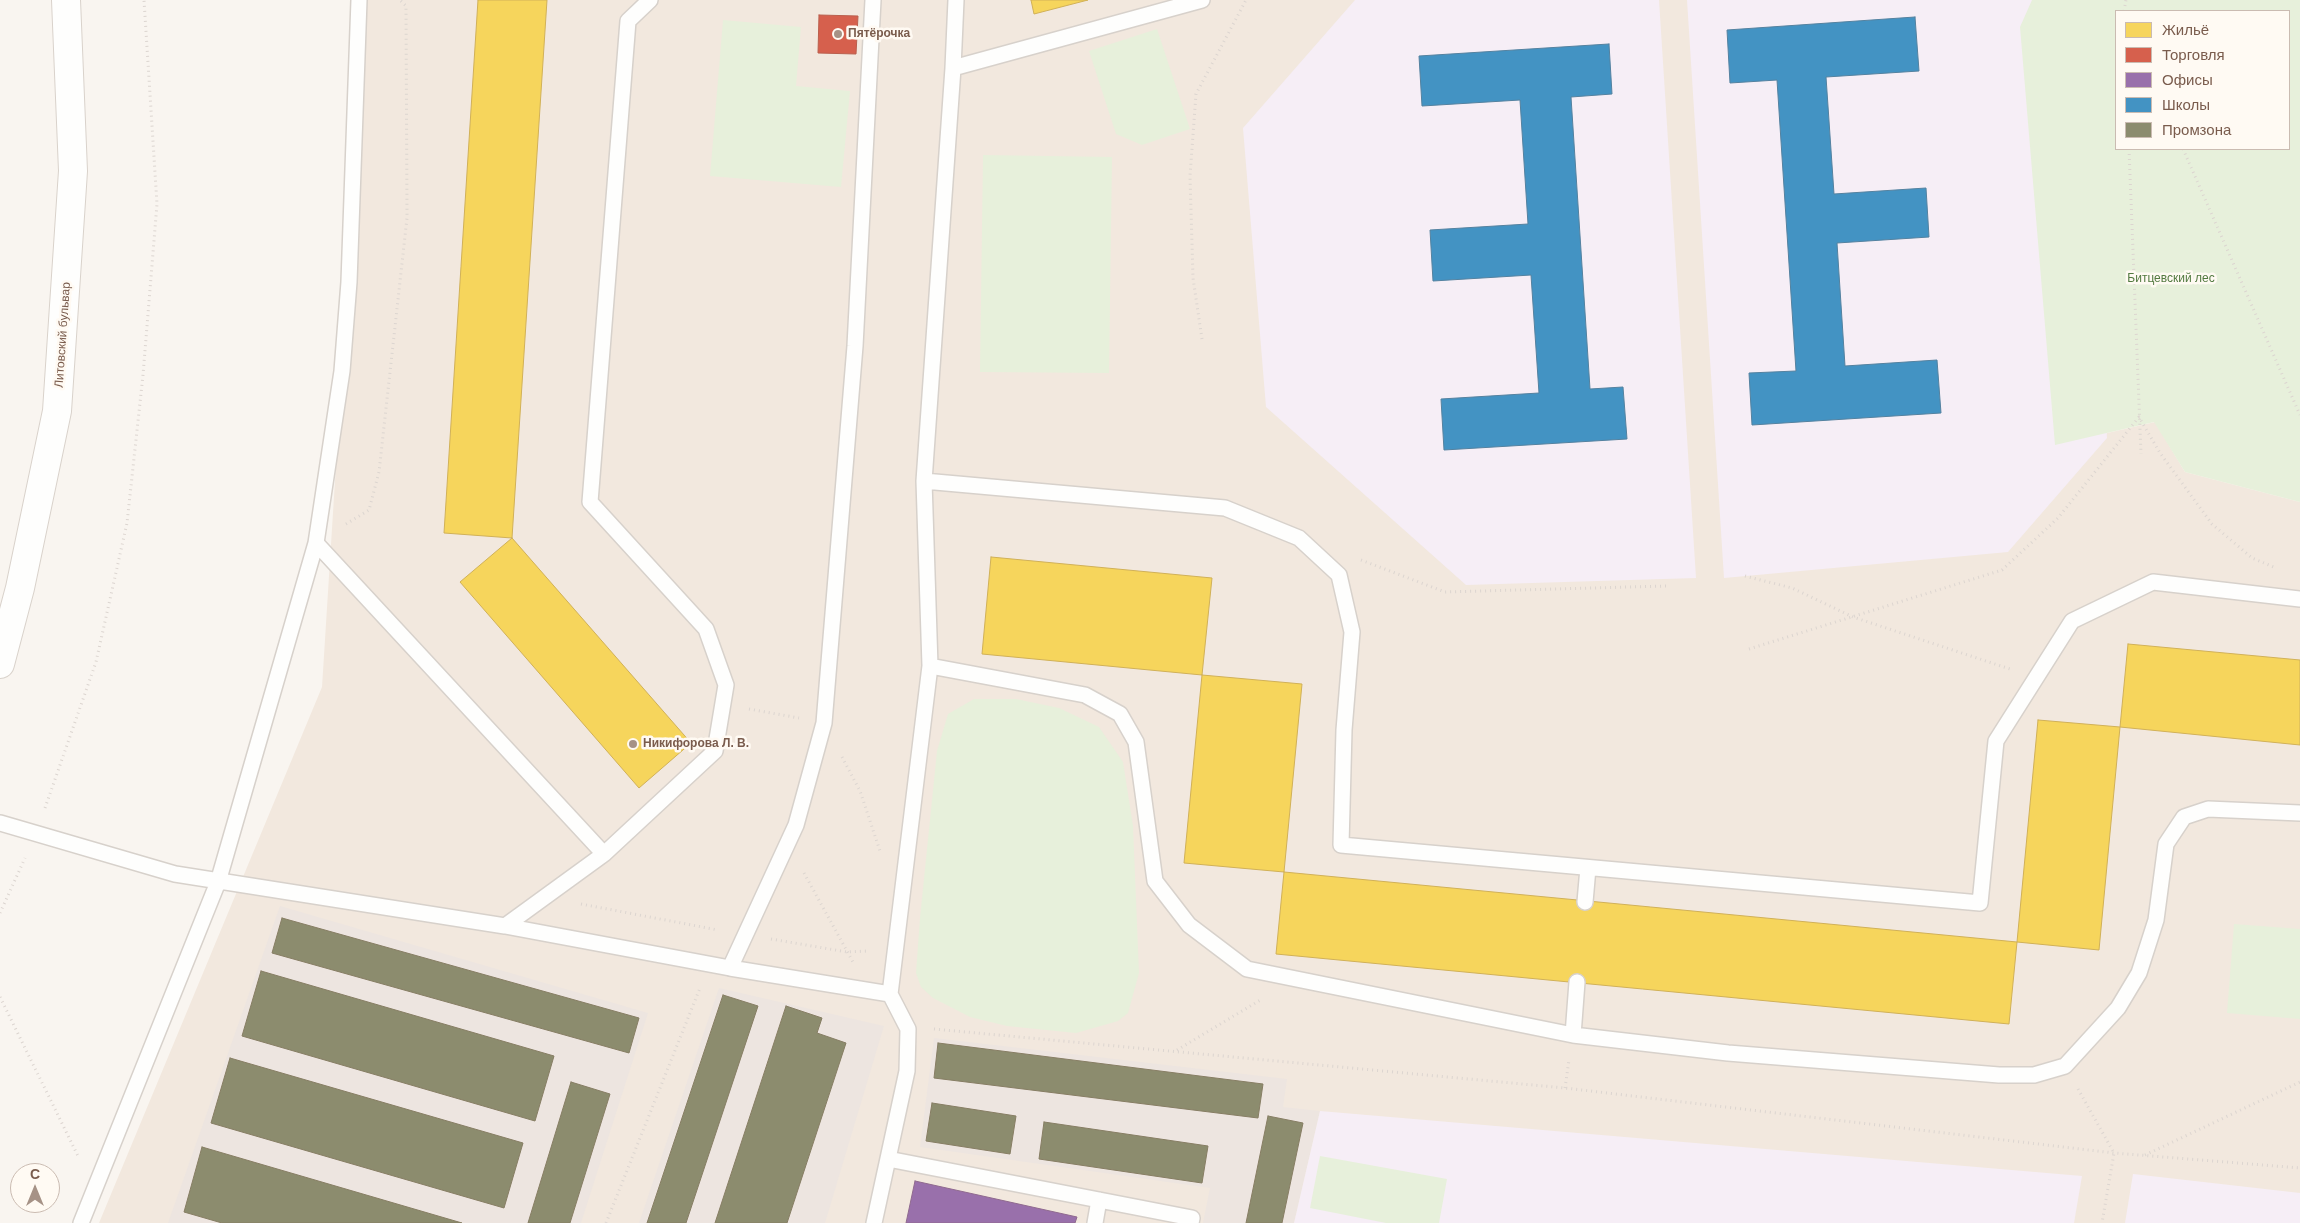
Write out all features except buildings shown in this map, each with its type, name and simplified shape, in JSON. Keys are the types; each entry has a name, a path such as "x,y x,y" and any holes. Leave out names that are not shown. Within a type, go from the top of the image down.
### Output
{"main road":[{"name":"Литовский бульвар","path":"2,653 20,588 57,411 72,212 73,170 66,0"}],"lane":[{"path":"81,1223 218,882 316,543 342,370 348,282 358,0"},
{"path":"506,926 604,854 715,751 726,685 706,629 590,502 628,21 650,0"},
{"path":"730,968 796,825 824,723 855,346 873,0"},
{"path":"874,1223 907,1070 908,1029 890,994 930,666 924,481 953,68 956,0"},
{"path":"953,68 1202,0"},
{"path":"924,481 1225,508 1299,538 1339,575 1352,632 1344,730 1341,845 1980,903 1996,741 2072,621 2153,582 2300,599"},
{"path":"316,543 604,854"},
{"path":"930,666 1086,695 1120,714 1136,742 1155,881 1189,925 1247,969 1573,1035 1728,1053 1999,1075 2034,1075 2065,1066 2118,1008 2139,974 2156,920 2166,844 2184,817 2208,809 2300,813"},
{"path":"0,823 175,874 506,926 730,968 890,994"},
{"path":"1585,902 1588,868"},
{"path":"1573,1035 1577,982"},
{"path":"888,1159 1192,1218 1191,1223"},
{"path":"1095,1223 1099,1200"}],"path":[{"path":"0,913 36,834 96,662 127,523 144,375 157,204 144,0"},
{"path":"316,543 369,510 379,472 406,218 406,6 400,0"},
{"path":"1202,339 1193,278 1190,176 1196,94 1246,0"},
{"path":"2129,150 2141,454"},
{"path":"2183,150 2300,415"},
{"path":"2139,417 2160,452 2212,524 2252,558 2284,571"},
{"path":"1750,649 2002,570 2058,518 2139,417"},
{"path":"1359,560 1445,592 1666,586"},
{"path":"1745,576 1792,588 1853,617 2036,678"},
{"path":"723,704 824,723 860,791 882,859"},
{"path":"788,844 868,991"},
{"path":"606,1223 709,964"},
{"path":"1177,1051 1296,979"},
{"path":"0,997 77,1153 92,1194"},
{"path":"908,1029 939,1029 1565,1088 2145,1156 2300,1168"},
{"path":"2065,1066 2114,1152 2102,1223"},
{"path":"2145,1156 2300,1082"}],"shaded area":[{"path":"352,0 2032,0 2055,445 2155,422 2185,472 2300,502 2300,1223 99,1223 322,687 342,370"},
{"path":"1355,0 1659,0 1696,578 1466,585 1266,407 1243,128"},
{"path":"1687,0 2078,0 2107,438 2008,552 1724,578"},
{"path":"280,906 648,1013 581,1223 168,1223"},
{"path":"719,988 884,1026 825,1223 639,1223"},
{"path":"934,1038 1287,1079 1283,1107 1320,1111 1294,1223 1203,1223 1210,1188 920,1147"},
{"path":"1320,1111 2082,1176 2074,1223 1294,1223"},
{"path":"2133,1174 2300,1193 2300,1223 2125,1223"}],"green space":[{"name":"Битцевский лес","path":"2032,0 2300,0 2300,502 2185,472 2154,422 2055,445 2020,27"},
{"path":"723,20 801,27 796,86 850,91 841,187 710,176"},
{"path":"1157,29 1190,129 1142,145 1116,134 1089,51"},
{"path":"983,155 1112,157 1109,373 980,372"},
{"path":"974,699 1016,699 1059,708 1099,727 1123,762 1133,826 1139,973 1128,1013 1118,1021 1076,1033 1007,1026 970,1017 933,998 921,987 916,973 937,751 948,714"},
{"path":"2234,924 2300,929 2300,1019 2227,1013"},
{"path":"1320,1156 1447,1179 1439,1223 1386,1223 1310,1208"}],"place":[{"name":"Пятёрочка","path":"838,34"},
{"name":"Никифорова Л. В.","path":"633,744"}]}
